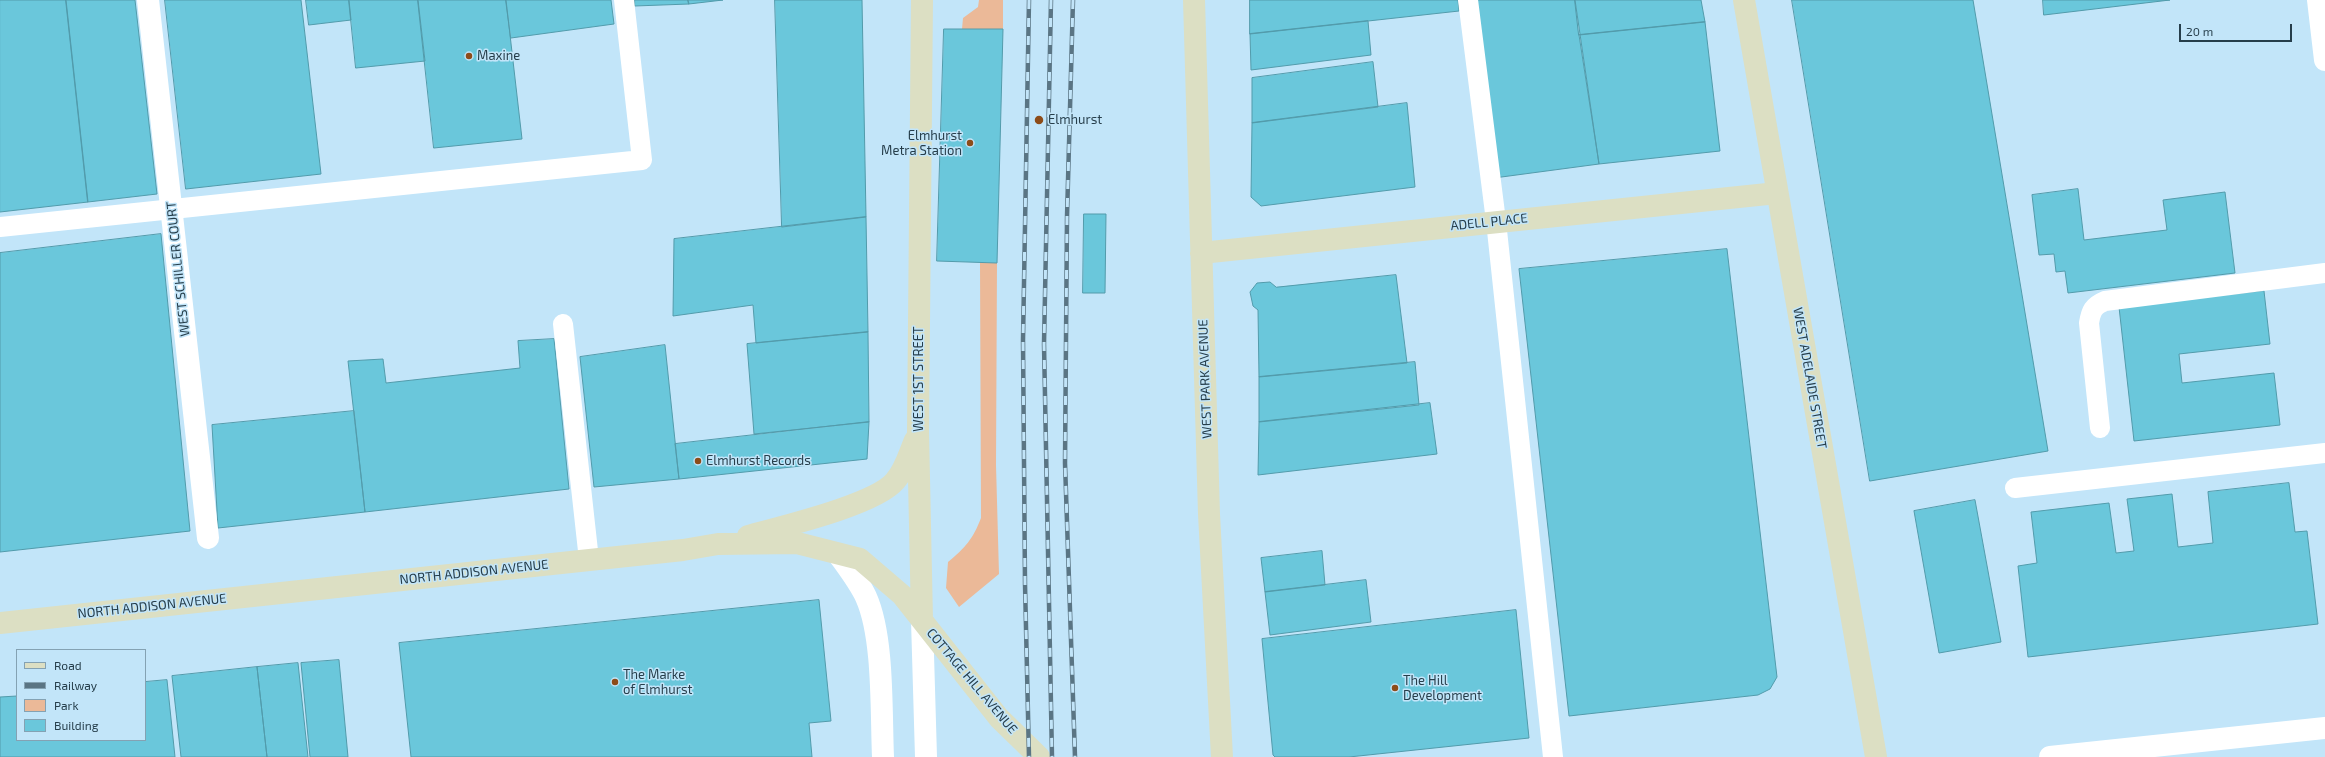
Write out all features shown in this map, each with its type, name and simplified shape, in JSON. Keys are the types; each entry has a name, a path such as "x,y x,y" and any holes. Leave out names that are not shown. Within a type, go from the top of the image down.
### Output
{"street":[{"name":"WEST SCHILLER COURT","path":"148,0 208,538"},
{"name":"WEST 1ST STREET","path":"922,0 918,431 926,757"},
{"name":"WEST PARK AVENUE","path":"1194,0 1209,514 1222,757"},
{"name":"WEST ADELAIDE STREET","path":"1744,0 1876,757"},
{"path":"2318,0 2325,60"},
{"name":"ADELL PLACE","path":"1201,253 1777,192"},
{"path":"718,544 839,510 874,495 894,482 905,464 918,431"},
{"name":"NORTH ADDISON AVENUE","path":"0,623 589,560 718,544 796,543 860,559 880,574 902,595 922,620"},
{"path":"838,554 858,583 872,615 878,647 883,757"},
{"name":"COTTAGE HILL AVENUE","path":"922,620 1000,718 1039,757"},
{"path":"2050,757 2177,751 2325,728"}],"lane":[{"path":"0,227 642,160 624,0"},
{"path":"1468,0 1496,221 1553,757"},
{"path":"2100,428 2089,323 2090,313 2095,305 2105,301 2325,273"},
{"path":"563,324 589,560"},
{"path":"2015,488 2325,453"}],"green space":[{"path":"979,0 1003,0 1003,29 962,29 963,18 978,7"},
{"path":"980,262 997,263 996,465 999,574 959,607 946,588 948,562 968,543 981,518"}],"building":[{"path":"0,0 66,0 88,202 0,212"},
{"path":"66,0 135,0 157,194 88,202"},
{"path":"165,0 301,0 321,174 186,189"},
{"path":"306,0 349,0 351,20 309,25"},
{"path":"349,0 418,0 425,61 356,68"},
{"path":"418,0 506,0 522,139 434,148"},
{"path":"506,0 611,0 614,24 511,38"},
{"path":"635,0 688,0 689,4 635,6"},
{"path":"688,0 723,0 689,4"},
{"path":"775,0 862,0 866,217 782,227"},
{"path":"1250,0 1458,0 1459,11 1250,34"},
{"path":"1473,0 1575,0 1599,164 1494,178"},
{"path":"1575,0 1701,0 1705,22 1579,35"},
{"path":"1792,0 1973,0 2048,451 1870,481"},
{"path":"2043,0 2170,0 2044,15"},
{"path":"1368,21 1371,55 1251,70 1250,34"},
{"path":"1705,22 1720,151 1599,164 1579,35"},
{"name":"Elmhurst Metra Station","path":"944,29 1003,29 997,263 937,261"},
{"path":"1373,62 1378,107 1252,123 1252,78"},
{"path":"1407,103 1415,187 1261,206 1251,197 1252,123"},
{"path":"2078,189 2084,240 2167,230 2163,200 2225,192 2235,273 2068,293 2065,271 2056,272 2054,254 2039,255 2032,195"},
{"path":"1084,214 1106,214 1105,293 1083,293"},
{"path":"866,217 868,332 756,343 753,305 673,316 674,239"},
{"path":"161,234 190,531 0,552 0,253"},
{"path":"1727,249 1777,677 1770,689 1758,695 1569,716 1519,269"},
{"path":"1396,275 1407,363 1259,377 1258,310 1253,306 1250,292 1257,283 1270,282 1276,287"},
{"path":"2264,291 2270,344 2179,354 2182,383 2274,373 2280,425 2134,441 2119,307"},
{"path":"868,332 869,422 754,434 747,344"},
{"path":"554,339 569,489 365,512 348,361 383,359 386,383 520,368 518,341"},
{"path":"665,345 679,479 594,487 580,357"},
{"path":"1415,362 1419,405 1259,422 1259,377"},
{"path":"1430,403 1437,454 1258,475 1259,422"},
{"path":"354,411 365,512 218,528 212,425"},
{"path":"869,422 867,459 679,479 675,444"},
{"path":"2289,483 2295,532 2307,531 2318,624 2028,657 2018,566 2037,563 2031,512 2109,503 2116,553 2134,551 2127,499 2172,494 2178,547 2213,543 2208,492"},
{"path":"1975,500 2001,642 1939,653 1914,511"},
{"path":"1322,551 1325,585 1265,592 1261,558"},
{"path":"1366,580 1371,622 1270,635 1265,592"},
{"name":"The Marke of Elmhurst","path":"819,600 831,721 809,723 812,757 411,757 399,643"},
{"name":"The Hill Development","path":"1516,610 1529,738 1349,757 1275,757 1273,755 1262,639"},
{"path":"339,660 348,757 310,757 301,663"},
{"path":"298,663 308,757 267,757 257,667"},
{"path":"257,667 267,757 181,757 172,676"},
{"path":"167,680 175,757 0,757 0,697 16,696 16,741 146,741 146,682"}],"railway":[{"path":"1029,0 1023,340 1025,584 1029,757"},
{"path":"1051,0 1044,344 1052,757"},
{"path":"1073,0 1067,217 1065,463 1075,757"}],"place":[{"name":"Maxine","path":"469,56"},
{"name":"Elmhurst","path":"1039,120"},
{"name":"Elmhurst Metra Station","path":"970,143"},
{"name":"Elmhurst Records","path":"698,461"},
{"name":"The Marke of Elmhurst","path":"615,682"},
{"name":"The Hill Development","path":"1395,688"}]}
